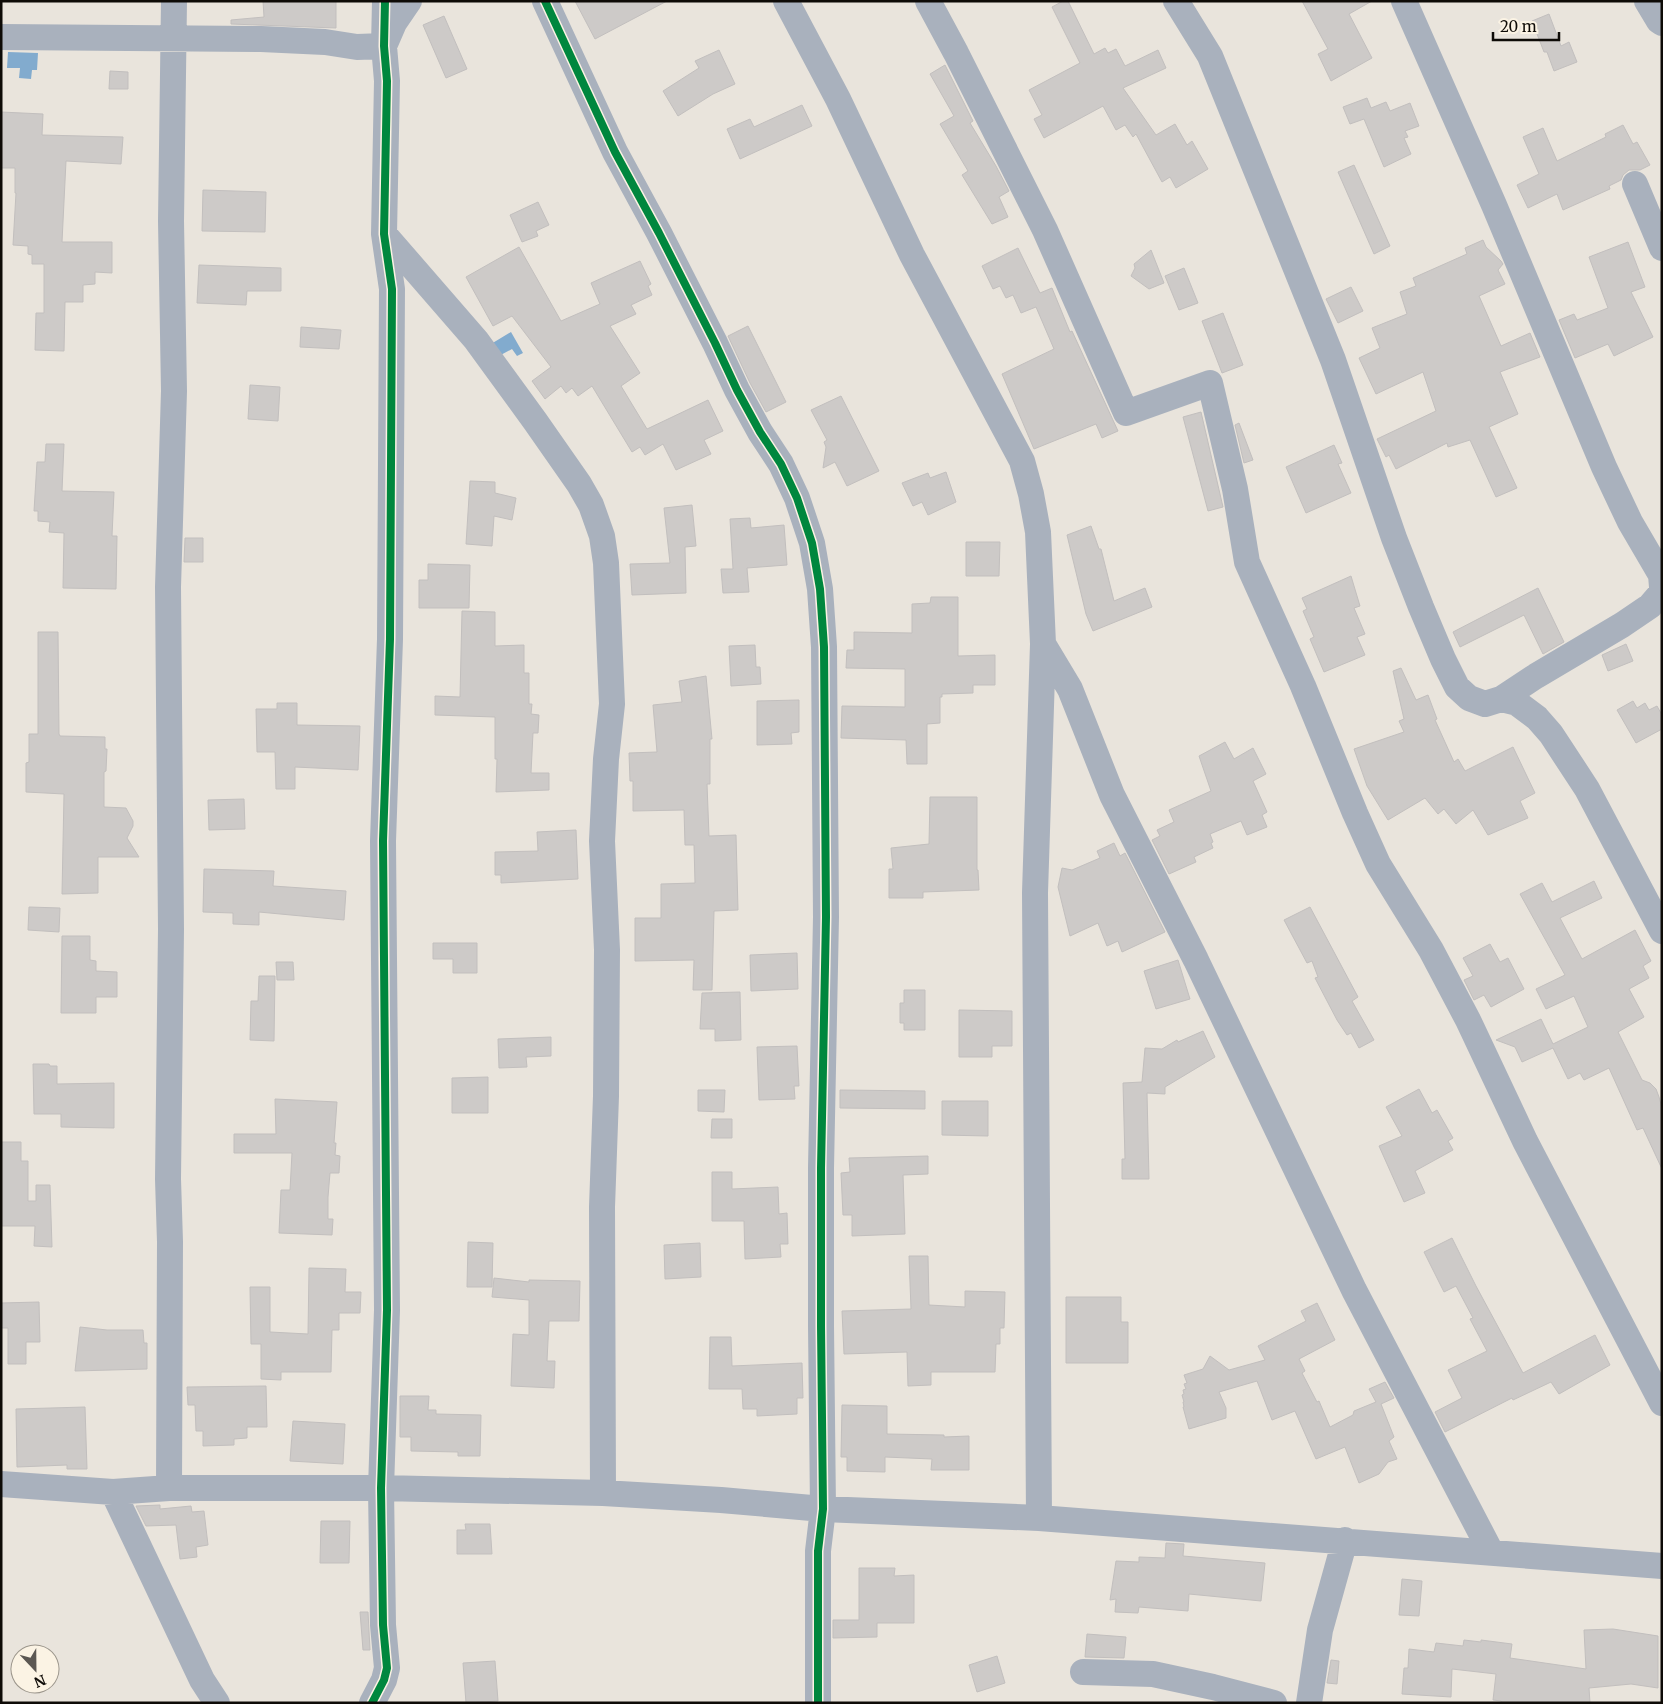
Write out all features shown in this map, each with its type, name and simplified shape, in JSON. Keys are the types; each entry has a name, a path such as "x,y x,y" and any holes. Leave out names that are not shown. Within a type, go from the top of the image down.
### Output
{"street":[{"path":"169,1488 170,1242 168,1179 171,929 168,587 174,391 171,221 174,1"},
{"path":"372,1703 384,1680 387,1668 383,1625 381,1488 387,1310 383,841 390,639 392,289 384,234 387,81 384,46 385,1"},
{"path":"384,46 394,23 409,1"},
{"path":"545,1 615,152 681,275 737,390 760,432 781,464 797,498 812,543 820,589 824,648 826,917 821,1168 822,1508 818,1551 818,1703"},
{"path":"786,1 838,99 912,255 1022,461 1031,494 1038,532 1043,644 1035,893 1039,1518"},
{"path":"928,1 1045,230 1126,413 1210,383 1235,489 1247,562 1303,686 1355,813 1378,864 1431,950 1525,1141 1662,1403"},
{"path":"1176,1 1210,56 1333,360 1394,538 1421,607 1457,686 1469,698 1485,704 1501,699 1622,625 1650,606 1662,592"},
{"path":"1404,1 1498,214 1604,467 1630,522 1662,575 1662,586"},
{"path":"1647,1 1662,23"},
{"path":"1,37 270,40 325,42 357,47 384,46"},
{"path":"1635,184 1662,248"},
{"path":"384,234 476,340 540,428 579,484 591,506 602,536 606,563 612,704 606,759 602,841 607,950 606,1096 602,1207 602,1493"},
{"path":"1043,644 1070,689 1112,795 1196,960 1354,1290 1491,1552"},
{"path":"1501,699 1517,704 1537,718 1551,734 1586,789 1662,931"},
{"path":"1,1484 113,1492 169,1488 381,1488 602,1493 822,1508 1039,1518 1345,1540 1662,1566"},
{"path":"113,1492 202,1680 217,1703"},
{"path":"1310,1703 1320,1630 1345,1540"},
{"path":"1083,1672 1153,1674 1274,1703"}],"water":[{"path":"8,52 38,53 37,70 32,70 31,79 19,78 20,68 7,68"},
{"path":"511,332 523,353 517,356 512,349 497,357 491,344"}],"building":[{"path":"263,1 336,1 336,28 231,24 231,20 264,17"},
{"path":"575,1 667,1 595,39"},
{"path":"1063,1 1068,1 1094,54 1105,48 1108,53 1116,49 1125,66 1158,50 1166,68 1123,88 1156,135 1175,124 1187,145 1192,141 1208,169 1176,188 1170,177 1162,182 1136,134 1133,137 1125,125 1116,130 1103,106 1044,138 1034,119 1042,115 1029,90 1080,63 1052,7"},
{"path":"1302,1 1372,1 1349,14 1372,58 1331,81 1318,54 1328,49"},
{"path":"1549,14 1561,46 1569,42 1577,62 1554,71 1547,52 1544,52 1532,21"},
{"path":"444,16 467,69 446,78 423,25"},
{"path":"719,50 735,84 713,94 678,116 663,91 699,68 695,61"},
{"path":"945,65 973,121 970,123 1009,191 999,197 1008,217 992,224 962,175 968,171 940,124 954,116 930,74"},
{"path":"110,71 128,72 128,89 109,89"},
{"path":"1367,98 1371,108 1386,102 1390,111 1410,103 1419,126 1405,131 1408,137 1404,138 1411,154 1384,167 1364,119 1350,124 1343,107"},
{"path":"802,105 812,126 740,159 727,129 750,119 754,127"},
{"path":"1,112 43,114 42,135 123,137 121,164 66,161 62,242 112,242 112,273 95,272 95,284 83,285 83,302 65,302 64,351 35,350 36,313 44,313 44,264 32,264 32,255 28,254 28,246 13,245 16,193 15,168 1,168"},
{"path":"1623,125 1633,144 1637,142 1650,165 1640,170 1629,170 1623,175 1621,180 1609,186 1610,189 1563,210 1557,194 1528,208 1517,185 1539,174 1523,137 1543,128 1557,161 1606,137 1605,134"},
{"path":"1354,165 1390,246 1374,254 1338,172"},
{"path":"203,190 266,192 265,232 202,231"},
{"path":"538,202 549,225 536,231 538,236 522,242 510,215"},
{"path":"1483,240 1486,247 1503,264 1498,270 1505,284 1479,296 1501,346 1530,333 1540,357 1500,372 1518,414 1489,427 1517,488 1496,497 1470,440 1448,447 1447,443 1396,469 1389,455 1386,457 1377,439 1436,411 1423,372 1376,394 1359,358 1380,348 1372,328 1407,314 1400,292 1416,286 1413,278 1467,254 1465,248"},
{"path":"1628,242 1645,287 1631,292 1653,337 1614,356 1608,344 1575,358 1559,320 1574,314 1577,320 1608,308 1589,257"},
{"path":"519,247 561,321 600,304 591,283 640,261 651,284 648,286 652,295 631,305 636,314 610,326 640,373 621,386 647,429 708,400 723,431 704,440 711,454 676,470 663,444 645,455 640,447 632,452 592,386 578,396 572,388 566,393 561,386 545,399 532,381 551,367 512,316 493,326 466,277"},
{"path":"1018,248 1040,293 1052,288 1070,332 1072,331 1118,431 1102,438 1096,424 1034,449 1002,374 1054,349 1036,307 1021,313 1013,295 1006,298 1000,286 993,289 982,266"},
{"path":"1151,250 1164,283 1149,289 1131,276 1135,268 1134,264"},
{"path":"199,265 281,268 281,291 247,291 246,305 197,303"},
{"path":"1184,268 1198,303 1179,310 1165,276"},
{"path":"1351,287 1363,311 1338,323 1326,299"},
{"path":"1223,313 1243,365 1222,373 1202,321"},
{"path":"748,326 786,402 766,412 728,336"},
{"path":"301,327 341,330 339,349 300,347"},
{"path":"250,385 280,387 278,421 248,419"},
{"path":"841,396 879,471 847,486 835,462 823,468 826,447 824,442 827,440 811,410"},
{"path":"1201,412 1223,507 1208,511 1183,417"},
{"path":"1239,423 1253,460 1244,463 1235,425"},
{"path":"46,444 64,444 62,491 114,492 112,536 117,536 116,589 63,588 64,533 49,532 50,522 38,521 38,511 34,511 37,462 45,462"},
{"path":"1334,445 1342,463 1338,464 1351,493 1306,513 1286,467"},
{"path":"946,472 956,502 928,515 922,502 913,506 902,483 928,473 930,478"},
{"path":"470,481 495,482 495,493 516,498 512,520 494,516 492,546 466,544"},
{"path":"692,505 696,546 685,547 686,593 632,595 630,564 670,563 664,508"},
{"path":"750,518 751,528 784,525 787,565 747,568 749,592 723,593 721,569 733,569 730,519"},
{"path":"1091,526 1099,549 1101,549 1114,601 1145,588 1152,607 1093,631 1086,614 1067,535"},
{"path":"185,538 203,538 203,562 184,562"},
{"path":"966,542 1000,542 999,576 966,576"},
{"path":"428,564 470,565 469,608 419,608 419,580 428,580"},
{"path":"1351,576 1360,606 1354,608 1365,634 1357,637 1365,655 1324,672 1310,639 1314,637 1303,611 1307,609 1302,598"},
{"path":"1538,588 1564,642 1543,654 1524,615 1460,647 1453,632"},
{"path":"931,597 958,597 958,656 995,655 995,685 973,685 973,693 942,694 942,697 940,697 940,723 927,724 927,764 907,764 906,740 841,738 842,706 905,707 905,669 846,668 847,650 854,650 854,632 912,633 912,604 930,603"},
{"path":"462,611 495,612 495,646 524,645 524,673 529,673 529,704 532,704 531,714 539,715 538,733 533,733 531,773 549,773 549,790 496,792 495,717 435,715 435,696 460,697"},
{"path":"38,632 58,632 60,736 105,737 105,749 107,749 106,771 104,772 104,807 126,808 133,821 133,826 127,838 139,857 98,857 98,893 62,894 64,794 26,792 29,734 38,734"},
{"path":"1626,644 1633,661 1608,671 1602,655"},
{"path":"755,645 756,667 760,667 761,684 731,686 729,646"},
{"path":"1401,668 1416,700 1428,695 1437,719 1435,720 1454,762 1458,759 1465,771 1513,747 1535,793 1520,801 1528,818 1488,835 1473,810 1456,824 1444,809 1438,814 1425,798 1388,820 1367,786 1354,749 1404,732 1399,721 1404,719 1393,671"},
{"path":"706,676 712,739 710,739 710,784 707,784 709,836 736,835 738,910 714,911 712,990 693,990 694,960 635,961 635,918 661,918 661,884 695,883 694,845 685,845 684,810 633,811 633,781 630,781 629,753 657,752 653,705 682,702 679,681"},
{"path":"799,700 799,732 791,733 792,744 757,745 757,701"},
{"path":"1633,701 1637,708 1645,703 1649,710 1657,706 1662,715 1662,729 1636,743 1617,710"},
{"path":"277,703 297,703 297,725 360,726 358,770 295,767 295,789 276,789 275,752 257,752 256,709 277,709"},
{"path":"1225,742 1234,759 1253,748 1266,774 1253,781 1267,812 1262,815 1267,827 1247,835 1241,821 1210,834 1213,848 1194,857 1196,862 1169,874 1152,840 1160,836 1157,830 1174,822 1169,810 1211,791 1199,756"},
{"path":"930,797 977,797 977,870 979,890 923,892 923,898 889,898 889,869 893,869 891,848 929,844"},
{"path":"244,799 245,829 209,830 208,800"},
{"path":"576,830 578,879 501,883 501,875 495,875 495,852 538,851 537,832"},
{"path":"1114,843 1120,856 1125,853 1165,932 1122,952 1118,941 1107,946 1098,923 1070,936 1058,887 1062,868 1072,870 1100,858 1097,851"},
{"path":"204,869 274,871 273,886 346,891 344,920 259,912 259,925 233,924 233,913 203,912"},
{"path":"1594,881 1602,898 1560,918 1582,959 1635,930 1651,961 1643,966 1649,978 1629,989 1644,1017 1618,1032 1642,1080 1650,1083 1656,1089 1659,1097 1662,1108 1662,1169 1643,1128 1637,1130 1609,1068 1584,1080 1580,1073 1568,1079 1553,1048 1522,1062 1515,1047 1496,1040 1541,1019 1553,1044 1588,1027 1574,996 1546,1009 1536,989 1565,975 1520,894 1542,883 1552,902"},
{"path":"29,907 60,908 59,932 28,930"},
{"path":"1310,907 1358,997 1352,1001 1374,1040 1359,1048 1351,1033 1347,1035 1337,1020 1315,978 1318,977 1312,961 1307,963 1284,920"},
{"path":"62,936 90,936 90,960 96,961 96,971 117,972 117,997 96,997 96,1013 61,1013"},
{"path":"433,943 477,943 477,973 453,973 453,959 433,959"},
{"path":"1490,944 1500,962 1508,958 1524,989 1491,1007 1484,995 1474,1000 1464,980 1473,976 1463,958"},
{"path":"797,953 798,989 751,991 750,955"},
{"path":"1178,960 1190,999 1156,1009 1144,971"},
{"path":"276,962 293,962 294,980 277,980"},
{"path":"259,976 275,976 274,1041 250,1040 251,1001 258,1001"},
{"path":"904,990 925,990 925,1030 904,1030 904,1023 900,1023 900,1003 904,1003"},
{"path":"740,992 741,1040 715,1041 715,1029 700,1029 702,993"},
{"path":"959,1010 1012,1011 1012,1046 992,1046 992,1057 959,1057"},
{"path":"1203,1031 1215,1057 1165,1087 1165,1094 1147,1093 1149,1179 1122,1179 1122,1159 1125,1159 1123,1083 1142,1082 1145,1048 1162,1049 1177,1040 1178,1042"},
{"path":"551,1037 551,1056 526,1057 527,1067 499,1068 498,1039"},
{"path":"797,1046 799,1086 794,1086 795,1099 759,1100 757,1047"},
{"path":"33,1064 57,1066 57,1084 114,1083 114,1128 61,1127 61,1114 34,1114"},
{"path":"488,1077 488,1113 452,1113 452,1078"},
{"path":"1419,1089 1432,1113 1437,1110 1453,1138 1448,1141 1453,1150 1415,1171 1425,1193 1404,1202 1379,1146 1402,1136 1386,1107"},
{"path":"698,1090 725,1090 724,1112 698,1111"},
{"path":"840,1090 925,1091 925,1109 840,1108"},
{"path":"275,1099 337,1102 334,1143 336,1143 335,1155 340,1156 339,1173 330,1173 328,1197 328,1219 333,1219 332,1235 279,1233 281,1190 290,1190 292,1153 234,1153 234,1134 276,1134"},
{"path":"942,1101 988,1101 988,1136 942,1135"},
{"path":"712,1119 732,1119 732,1138 711,1138"},
{"path":"1,1142 21,1142 21,1161 28,1161 28,1201 36,1201 36,1185 50,1185 52,1247 34,1246 35,1226 1,1226"},
{"path":"928,1156 928,1174 903,1175 905,1234 852,1236 852,1215 843,1215 841,1173 850,1172 849,1158"},
{"path":"712,1172 732,1172 732,1189 778,1187 779,1214 787,1213 788,1244 780,1244 781,1257 745,1259 744,1221 712,1221"},
{"path":"1452,1238 1523,1373 1595,1335 1610,1365 1559,1394 1551,1382 1513,1400 1512,1398 1445,1432 1435,1412 1462,1398 1448,1370 1487,1351 1470,1319 1473,1318 1456,1286 1444,1292 1424,1252"},
{"path":"468,1242 493,1243 492,1287 467,1287"},
{"path":"700,1243 701,1277 665,1279 664,1245"},
{"path":"909,1256 928,1256 929,1305 965,1307 965,1291 1005,1292 1004,1328 1000,1328 1000,1344 996,1344 995,1372 931,1372 931,1385 908,1386 907,1352 844,1354 842,1311 911,1309"},
{"path":"309,1268 346,1269 345,1292 361,1292 360,1313 339,1313 339,1330 332,1330 331,1372 281,1372 281,1380 261,1379 261,1344 251,1344 250,1287 270,1287 270,1332 308,1334"},
{"path":"494,1278 529,1282 529,1280 580,1281 579,1321 549,1321 547,1361 555,1361 554,1388 511,1386 513,1334 529,1335 529,1300 492,1297"},
{"path":"1066,1297 1121,1297 1121,1322 1128,1322 1128,1363 1066,1363"},
{"path":"39,1302 40,1342 26,1342 26,1364 8,1364 8,1328 1,1328 1,1303"},
{"path":"1317,1303 1335,1340 1299,1359 1305,1371 1302,1373 1317,1402 1319,1401 1330,1427 1353,1415 1354,1411 1376,1402 1369,1389 1385,1382 1394,1398 1381,1404 1394,1437 1389,1441 1397,1459 1388,1462 1379,1474 1359,1483 1345,1447 1316,1459 1295,1411 1272,1420 1257,1381 1219,1392 1226,1408 1226,1418 1189,1429 1183,1407 1182,1395 1184,1394 1183,1390 1186,1389 1184,1384 1187,1383 1184,1375 1203,1369 1210,1356 1229,1370 1265,1360 1258,1346 1306,1321 1301,1311"},
{"path":"80,1327 107,1330 143,1330 144,1343 147,1343 147,1369 75,1371"},
{"path":"710,1337 731,1337 732,1366 802,1363 803,1398 797,1398 797,1414 757,1416 757,1409 743,1409 742,1389 709,1389"},
{"path":"266,1386 267,1427 247,1427 247,1438 234,1439 234,1445 203,1446 203,1431 196,1431 195,1405 188,1405 187,1387"},
{"path":"400,1396 429,1396 428,1410 436,1410 436,1414 481,1415 480,1456 458,1456 458,1452 411,1451 411,1437 400,1437"},
{"path":"842,1405 887,1406 887,1434 944,1435 944,1437 969,1436 969,1470 931,1470 932,1459 885,1457 885,1472 847,1471 847,1457 841,1457"},
{"path":"85,1407 87,1469 67,1469 67,1465 17,1467 16,1409"},
{"path":"293,1421 345,1424 343,1464 290,1461"},
{"path":"160,1505 160,1509 191,1506 192,1512 204,1511 208,1545 196,1547 197,1557 180,1559 176,1525 146,1526 136,1506"},
{"path":"321,1521 350,1521 349,1563 320,1563"},
{"path":"465,1524 490,1524 492,1554 457,1554 457,1530 466,1530"},
{"path":"1166,1543 1184,1544 1183,1556 1265,1563 1261,1601 1189,1594 1188,1611 1139,1607 1138,1613 1115,1612 1116,1599 1110,1600 1116,1561 1139,1562 1139,1557 1165,1558"},
{"path":"859,1568 895,1568 894,1576 914,1575 914,1623 877,1623 877,1637 833,1638 833,1620 859,1620"},
{"path":"1402,1579 1422,1581 1419,1616 1399,1615"},
{"path":"360,1612 368,1612 370,1650 363,1650"},
{"path":"1613,1629 1658,1636 1658,1688 1631,1684 1589,1688 1590,1703 1502,1703 1501,1701 1493,1700 1496,1674 1452,1669 1451,1697 1402,1694 1404,1668 1408,1668 1409,1649 1434,1652 1436,1643 1463,1646 1464,1640 1481,1642 1481,1640 1512,1644 1510,1658 1586,1669 1584,1630"},
{"path":"1087,1634 1126,1637 1124,1658 1085,1657"},
{"path":"997,1656 1005,1683 977,1692 969,1665"},
{"path":"1331,1660 1339,1661 1337,1684 1327,1683"},
{"path":"495,1661 498,1701 466,1703 463,1663"}],"cycle path":[{"path":"372,1703 384,1680 387,1668 383,1625 381,1488 387,1310 383,841 390,639 392,289 384,234 387,81 384,46 385,1"},
{"path":"545,1 615,152 659,233 737,390 760,432 781,464 797,498 812,543 820,589 824,647 826,917 821,1168 823,1509 818,1551 818,1703"}]}
